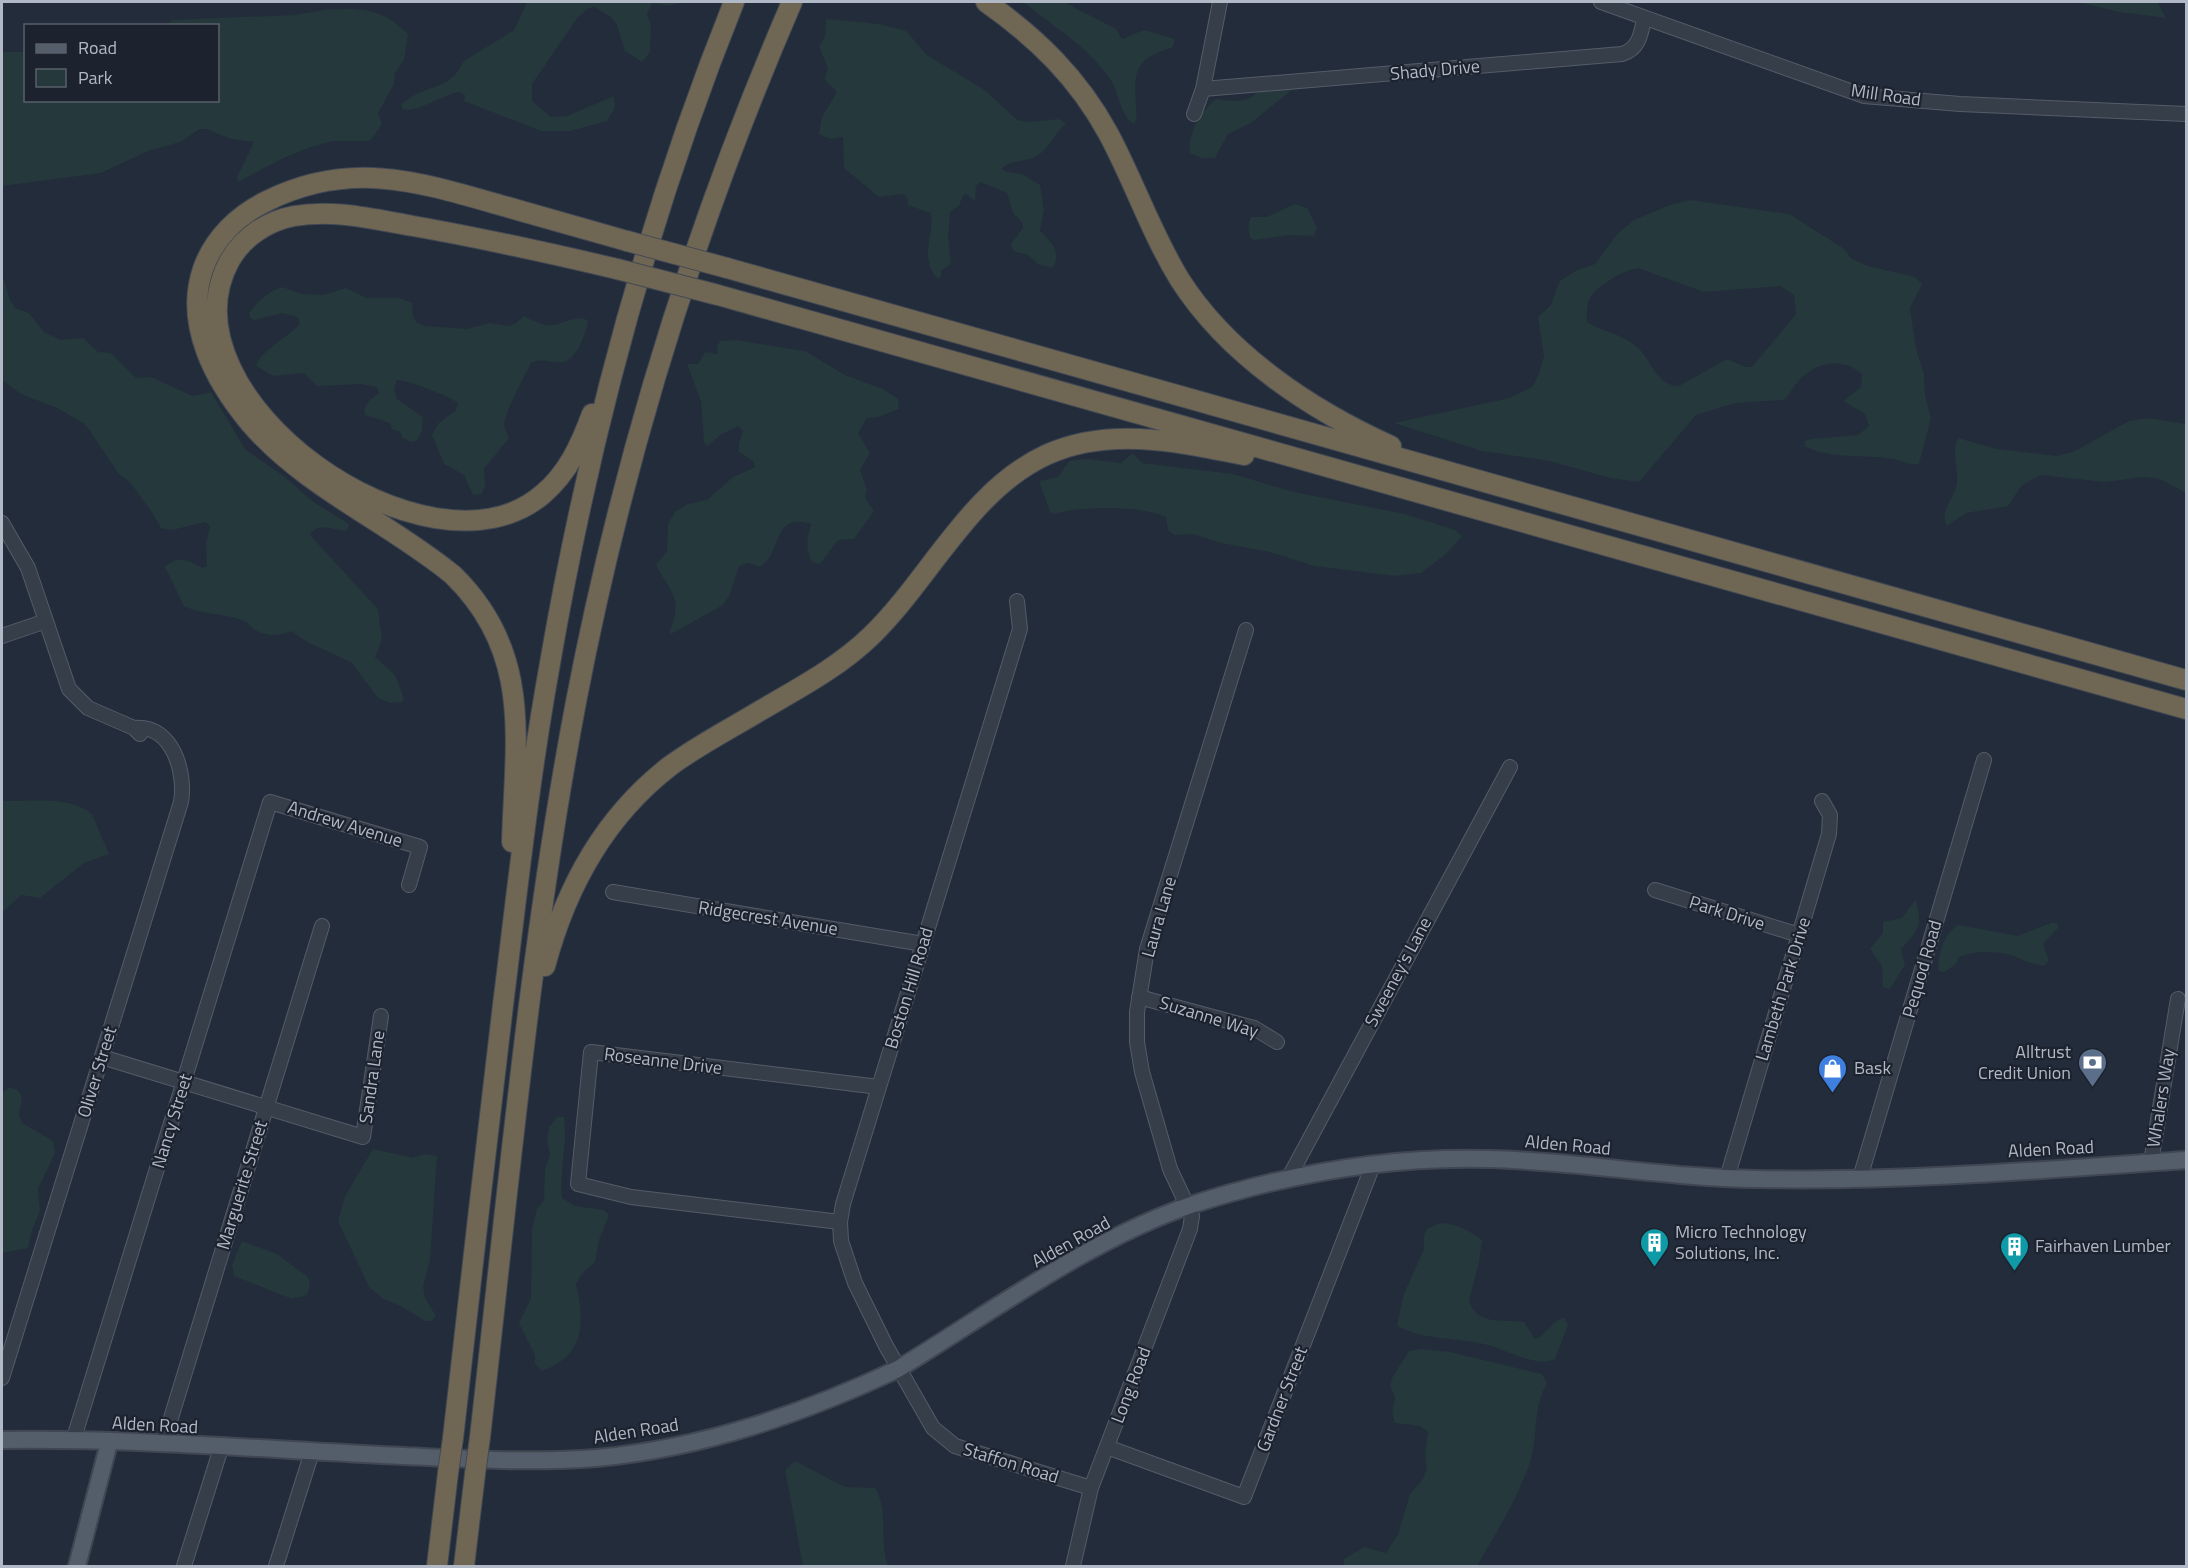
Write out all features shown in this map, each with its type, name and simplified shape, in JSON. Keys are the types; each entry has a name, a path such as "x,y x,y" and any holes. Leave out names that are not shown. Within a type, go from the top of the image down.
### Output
{"highway":[{"path":"437,1566 531,784 555,636 588,473 632,302 664,192 734,2"},
{"path":"464,1566 548,866 575,707 624,493 643,423 694,258 758,84 792,2"},
{"path":"986,2 1038,41 1082,91 1109,135 1169,262 1192,296 1220,328 1255,362 1316,406 1369,436 1451,473"},
{"path":"511,944 516,720 514,689 502,646 481,606 453,574 305,475 275,450 249,422 219,379 205,350 198,321 200,281 213,248 229,228 250,211 290,191 319,182 348,177 377,177 424,183 2187,680"},
{"path":"632,302 588,425 566,470 534,501 508,514 479,520 437,518 386,505 351,488 308,459 273,428 245,394 227,358 220,328 220,288 233,255 259,230 281,219 332,213 486,239 718,295 2187,709"},
{"path":"527,1032 549,951 566,903 597,843 625,807 672,765 814,679 858,648 897,608 982,503 1020,469 1046,455 1076,444 1106,439 1137,438 1354,474"}],"main road":[{"name":"Alden Road","path":"2,1440 162,1444 506,1460 577,1459 628,1454 690,1443 758,1426 898,1369 1091,1250 1188,1206 1288,1179 1372,1165 1429,1159 1489,1159 1727,1178 1860,1178 2187,1160"},
{"path":"77,1566 109,1443"}],"street":[{"path":"1194,114 1203,89 1220,2"},
{"name":"Mill Road","path":"1602,2 1644,19 1864,96 1960,104 2187,114"},
{"name":"Shady Drive","path":"1203,89 1622,54 1630,51 1638,42 1644,19"},
{"name":"Oliver Street","path":"2,523 28,568 63,677 73,694 94,711 134,728 143,727 163,739 178,757 183,783 181,802 2,1378"},
{"name":"Boston Hill Road","path":"898,1369 855,1282 841,1241 840,1222 879,1087 1020,629 1017,601"},
{"path":"2,636 46,621"},
{"name":"Laura Lane","path":"1188,1206 1170,1168 1142,1072 1137,1042 1139,997 1147,949 1246,630"},
{"name":"Pequod Road","path":"1860,1178 1984,760"},
{"name":"Sweeney's Lane","path":"1288,1179 1510,766"},
{"name":"Lambeth Park Drive","path":"1727,1178 1830,827 1830,815 1822,801"},
{"name":"Andrew Avenue","path":"270,802 420,847 409,885"},
{"name":"Nancy Street","path":"73,1441 270,802"},
{"name":"Park Drive","path":"1655,890 1799,935"},
{"name":"Ridgecrest Avenue","path":"614,892 923,944"},
{"name":"Marguerite Street","path":"162,1444 322,926"},
{"name":"Suzanne Way","path":"1139,997 1254,1028 1278,1042"},
{"name":"Whalers Way","path":"2151,1162 2178,999"},
{"name":"Sandra Lane","path":"266,1107 363,1137 381,1016"},
{"name":"Roseanne Drive","path":"840,1222 631,1197 578,1184 591,1052 879,1087"},
{"path":"102,1057 266,1107"},
{"name":"Gardner Street","path":"1107,1447 1244,1497 1372,1165"},
{"name":"Long Road","path":"1073,1566 1091,1488 1190,1229 1192,1216 1188,1206"},
{"name":"Staffon Road","path":"898,1369 933,1428 946,1441 964,1449 1091,1488"},
{"path":"184,1566 222,1448"},
{"path":"276,1566 312,1452"}],"green space":[{"path":"527,2 682,2 669,6 652,3 647,14 651,24 650,52 642,62 625,51 617,25 611,17 594,7 589,8 578,17 532,84 532,101 551,117 567,116 614,96 615,107 607,121 570,131 541,131 464,101 465,95 459,92 418,108 403,110 401,104 416,94 445,83 455,75 464,61 514,30"},
{"path":"1023,2 1064,2 1116,29 1122,39 1144,30 1175,39 1173,47 1152,56 1140,67 1135,82 1136,120 1134,124 1123,110 1110,79 1091,56"},
{"path":"2079,2 2157,2 2166,18 2119,12"},
{"path":"331,9 358,9 375,12 389,19 408,34 404,60 395,73 394,84 378,113 382,124 371,140 331,142 314,146 280,160 238,182 237,177 254,142 231,139 206,129 200,129 180,142 148,151 101,173 2,186 2,52 24,52 24,102 219,102 219,24 167,24 173,20 295,15"},
{"path":"826,19 879,24 906,31 927,55 986,91 1017,120 1029,122 1058,119 1066,123 1041,153 1031,159 1010,163 1001,169 1022,174 1040,185 1044,210 1040,231 1052,244 1056,253 1052,268 1038,264 1028,255 1013,251 1011,244 1023,228 1023,223 1013,213 1007,193 980,182 976,186 975,201 967,194 963,195 959,206 950,212 948,238 951,264 941,271 941,277 937,278 932,271 928,255 931,213 907,205 908,199 903,194 879,197 844,168 843,137 830,139 819,134 822,117 837,92 824,79 828,69 819,46 825,36"},
{"path":"1294,84 1293,89 1251,123 1228,134 1215,158 1201,158 1190,153 1191,138 1196,123 1216,99 1230,101 1248,99 1263,85"},
{"path":"1690,200 1789,214 1843,248 1852,259 1868,266 1915,277 1922,284 1910,308 1931,418 1919,464 1825,453 1805,446 1805,441 1811,439 1858,435 1869,426 1865,414 1843,401 1861,387 1862,374 1848,365 1840,364 1824,365 1809,372 1784,400 1735,403 1696,415 1639,482 1610,478 1549,461 1482,451 1394,423 1510,398 1532,387 1544,356 1538,317 1550,306 1560,281 1577,270 1595,264 1618,233 1634,220 1670,205","holes":["1638,268 1704,292 1780,286 1794,295 1796,314 1752,367 1746,367 1727,359 1679,386 1665,382 1642,352 1631,342 1587,322 1588,304 1594,293 1618,275"]},
{"path":"1295,204 1307,208 1317,228 1314,236 1290,235 1254,240 1250,238 1248,226 1251,217 1267,217"},
{"path":"2,273 10,300 15,308 29,313 44,332 60,340 83,338 98,352 111,353 136,378 151,377 193,396 211,392 245,449 285,477 312,501 349,524 347,531 318,528 310,535 378,609 382,640 375,657 395,675 404,698 402,702 390,703 378,698 351,662 309,643 291,631 278,635 264,634 237,618 184,606 165,567 179,560 188,561 203,568 207,566 206,544 210,526 205,522 172,530 161,528 129,481 119,474 85,424 57,408 21,394 2,380"},
{"path":"282,287 302,294 324,295 346,288 367,298 400,298 412,303 413,317 417,323 425,326 468,329 489,323 508,326 515,324 524,316 549,325 583,318 588,321 580,345 569,360 531,363 507,412 504,425 509,438 484,469 485,485 482,494 473,495 464,475 444,464 432,435 439,423 456,410 458,403 453,400 419,385 397,380 394,389 397,399 423,417 422,431 417,441 411,442 403,438 400,432 392,429 390,423 365,415 364,409 369,401 379,393 377,387 361,384 317,386 304,373 273,376 256,366 258,360 269,349 300,323 297,317 282,313 254,320 250,318 249,313 260,301 272,291"},
{"path":"736,340 805,351 845,375 883,389 898,399 899,409 878,417 867,418 858,433 870,453 860,470 867,490 865,498 874,511 854,539 838,540 820,564 812,562 808,552 811,524 798,522 789,524 783,529 767,561 760,567 748,563 739,566 730,594 723,605 671,634 669,633 676,604 656,565 667,551 668,524 675,512 688,504 707,500 733,477 755,467 753,461 739,452 743,431 738,426 722,434 707,446 704,442 701,401 687,364 698,364 705,352 718,354 717,347 720,341"},
{"path":"2148,418 2186,424 2186,493 2160,479 2145,477 2104,482 2041,475 2022,485 2008,506 1966,513 1947,526 1946,509 1957,481 1955,454 1958,438 1997,449 2057,456 2075,451 2129,421"},
{"path":"1133,453 1142,463 1233,474 1294,492 1405,514 1455,530 1462,536 1447,553 1421,573 1394,576 1314,566 1270,552 1221,543 1193,534 1174,535 1168,530 1166,517 1141,510 1094,508 1053,514 1050,512 1039,481 1058,477 1069,461 1087,459 1121,463"},
{"path":"2,801 61,802 83,808 92,814 109,854 84,863 40,898 21,895 2,913"},
{"path":"1916,899 1919,922 1916,931 1901,949 1905,965 1890,989 1883,987 1882,966 1870,949 1883,933 1883,922 1902,918"},
{"path":"2053,922 2058,924 2058,928 2043,944 2049,960 2045,965 2035,964 2007,954 1983,952 1959,957 1955,965 1944,972 1939,971 1938,965 1943,945 1949,933 1958,925 2018,936"},
{"path":"9,1087 18,1090 22,1097 19,1115 22,1123 53,1141 55,1153 38,1189 40,1211 28,1248 2,1253 2,1094"},
{"path":"557,1117 564,1117 565,1127 562,1198 575,1206 604,1210 609,1215 599,1240 595,1262 581,1275 576,1284 581,1324 574,1347 567,1356 542,1371 535,1364 535,1355 519,1323 531,1298 532,1229 537,1209 544,1200 545,1169 550,1155 547,1141 549,1127"},
{"path":"373,1149 413,1158 424,1154 437,1156 430,1260 423,1287 425,1298 436,1316 431,1321 425,1321 382,1298 369,1287 338,1221 345,1196"},
{"path":"1440,1223 1462,1228 1482,1240 1469,1301 1478,1314 1492,1320 1524,1322 1535,1339 1557,1321 1565,1318 1568,1325 1555,1359 1530,1360 1488,1345 1419,1334 1397,1326 1403,1296 1424,1249 1424,1236 1427,1229"},
{"path":"242,1241 277,1254 308,1277 310,1285 307,1295 292,1299 234,1276 232,1265"},
{"path":"1422,1349 1450,1352 1542,1374 1547,1383 1540,1402 1533,1449 1526,1473 1507,1514 1477,1566 1344,1566 1344,1559 1364,1547 1386,1553 1398,1534 1410,1494 1423,1479 1427,1468 1425,1453 1428,1432 1420,1426 1395,1423 1392,1413 1395,1397 1390,1386 1392,1378 1409,1351"},
{"path":"795,1461 845,1487 875,1488 882,1506 885,1557 888,1566 803,1566 785,1470"}],"place":[{"name":"Alltrust Credit Union","path":"2092,1088"},
{"name":"Bask","path":"1833,1094"},
{"name":"Micro Technology Solutions, Inc.","path":"1654,1268"},
{"name":"Fairhaven Lumber","path":"2014,1272"}]}
